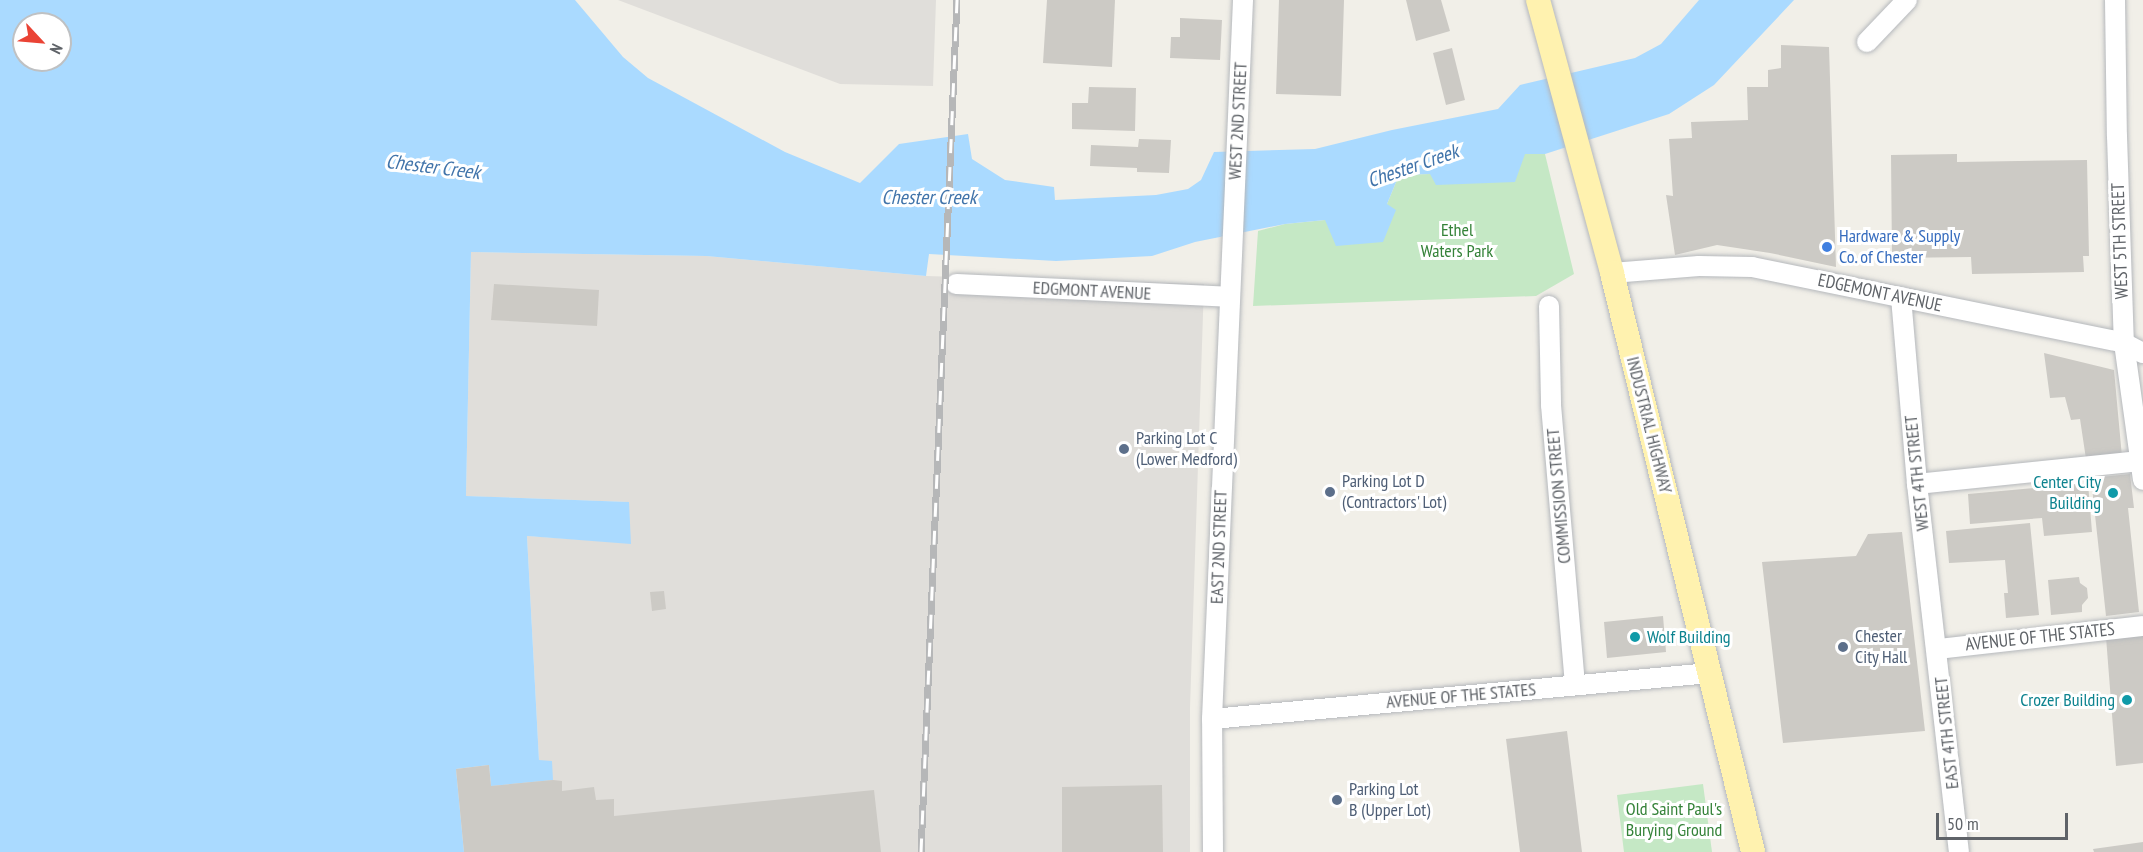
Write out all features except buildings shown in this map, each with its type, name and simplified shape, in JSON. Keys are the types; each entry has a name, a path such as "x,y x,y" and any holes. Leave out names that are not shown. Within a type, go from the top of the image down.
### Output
{"main road":[{"name":"INDUSTRIAL HIGHWAY","path":"1538,0 1556,58 1612,273 1753,852"}],"street":[{"name":"WEST 2ND STREET","path":"1232,242 1243,0"},
{"path":"1867,42 1907,0"},
{"name":"WEST 5TH STREET","path":"2115,0 2116,136 2124,343 2142,470"},
{"name":"EAST 2ND STREET","path":"1213,852 1212,718 1232,242"},
{"name":"EDGEMONT AVENUE","path":"1612,273 1699,266 1752,267 2124,343 2143,353"},
{"name":"EDGMONT AVENUE","path":"956,284 1229,297"},
{"name":"WEST 4TH STREET","path":"1900,297 1917,484 1938,649"},
{"name":"COMMISSION STREET","path":"1549,306 1551,405 1575,685"},
{"path":"1917,484 2142,470"},
{"name":"AVENUE OF THE STATES","path":"1938,649 2143,626"},
{"name":"EAST 4TH STREET","path":"1938,649 1959,852"},
{"name":"AVENUE OF THE STATES","path":"1212,718 1710,673"}],"shaded area":[{"path":"618,0 936,0 933,86 840,84"},
{"path":"471,252 706,256 926,276 1204,284 1190,708 1190,852 464,852 456,769 489,765 491,785 539,760 527,536 630,543 628,502 466,496"}],"green space":[{"name":"Ethel Waters Park","path":"1525,154 1545,154 1574,274 1536,296 1253,306 1258,231 1285,224 1325,220 1387,204 1399,175 1430,174"},
{"name":"Old Saint Paul's Burying Ground","path":"1703,784 1712,852 1624,852 1617,795"}],"water":[{"name":"Chester Creek","path":"0,0 575,0 623,57 648,78 785,152 860,183 899,144 968,134 972,159 1005,180 1054,187 1055,200 1156,195 1188,189 1201,180 1214,152 1315,149 1392,130 1498,109 1520,85 1635,58 1661,44 1699,0 1794,0 1714,85 1669,114 1545,154 1525,154 1515,182 1436,185 1430,174 1399,175 1387,204 1396,210 1383,242 1336,246 1325,220 1285,224 1195,242 1152,256 1056,261 929,254 926,276 706,256 471,252 466,496 629,502 631,544 527,536 539,760 552,761 553,780 491,786 489,765 456,769 464,852 0,852"}],"railway":[{"path":"921,852 957,0"}],"place":[{"name":"Hardware & Supply Co. of Chester","path":"1827,247"},
{"name":"Parking Lot C (Lower Medford)","path":"1124,449"},
{"name":"Parking Lot D (Contractors' Lot)","path":"1330,492"},
{"name":"Center City Building","path":"2113,493"},
{"name":"Wolf Building","path":"1635,637"},
{"name":"Chester City Hall","path":"1843,647"},
{"name":"Crozer Building","path":"2127,700"},
{"name":"Parking Lot B (Upper Lot)","path":"1337,800"}]}
